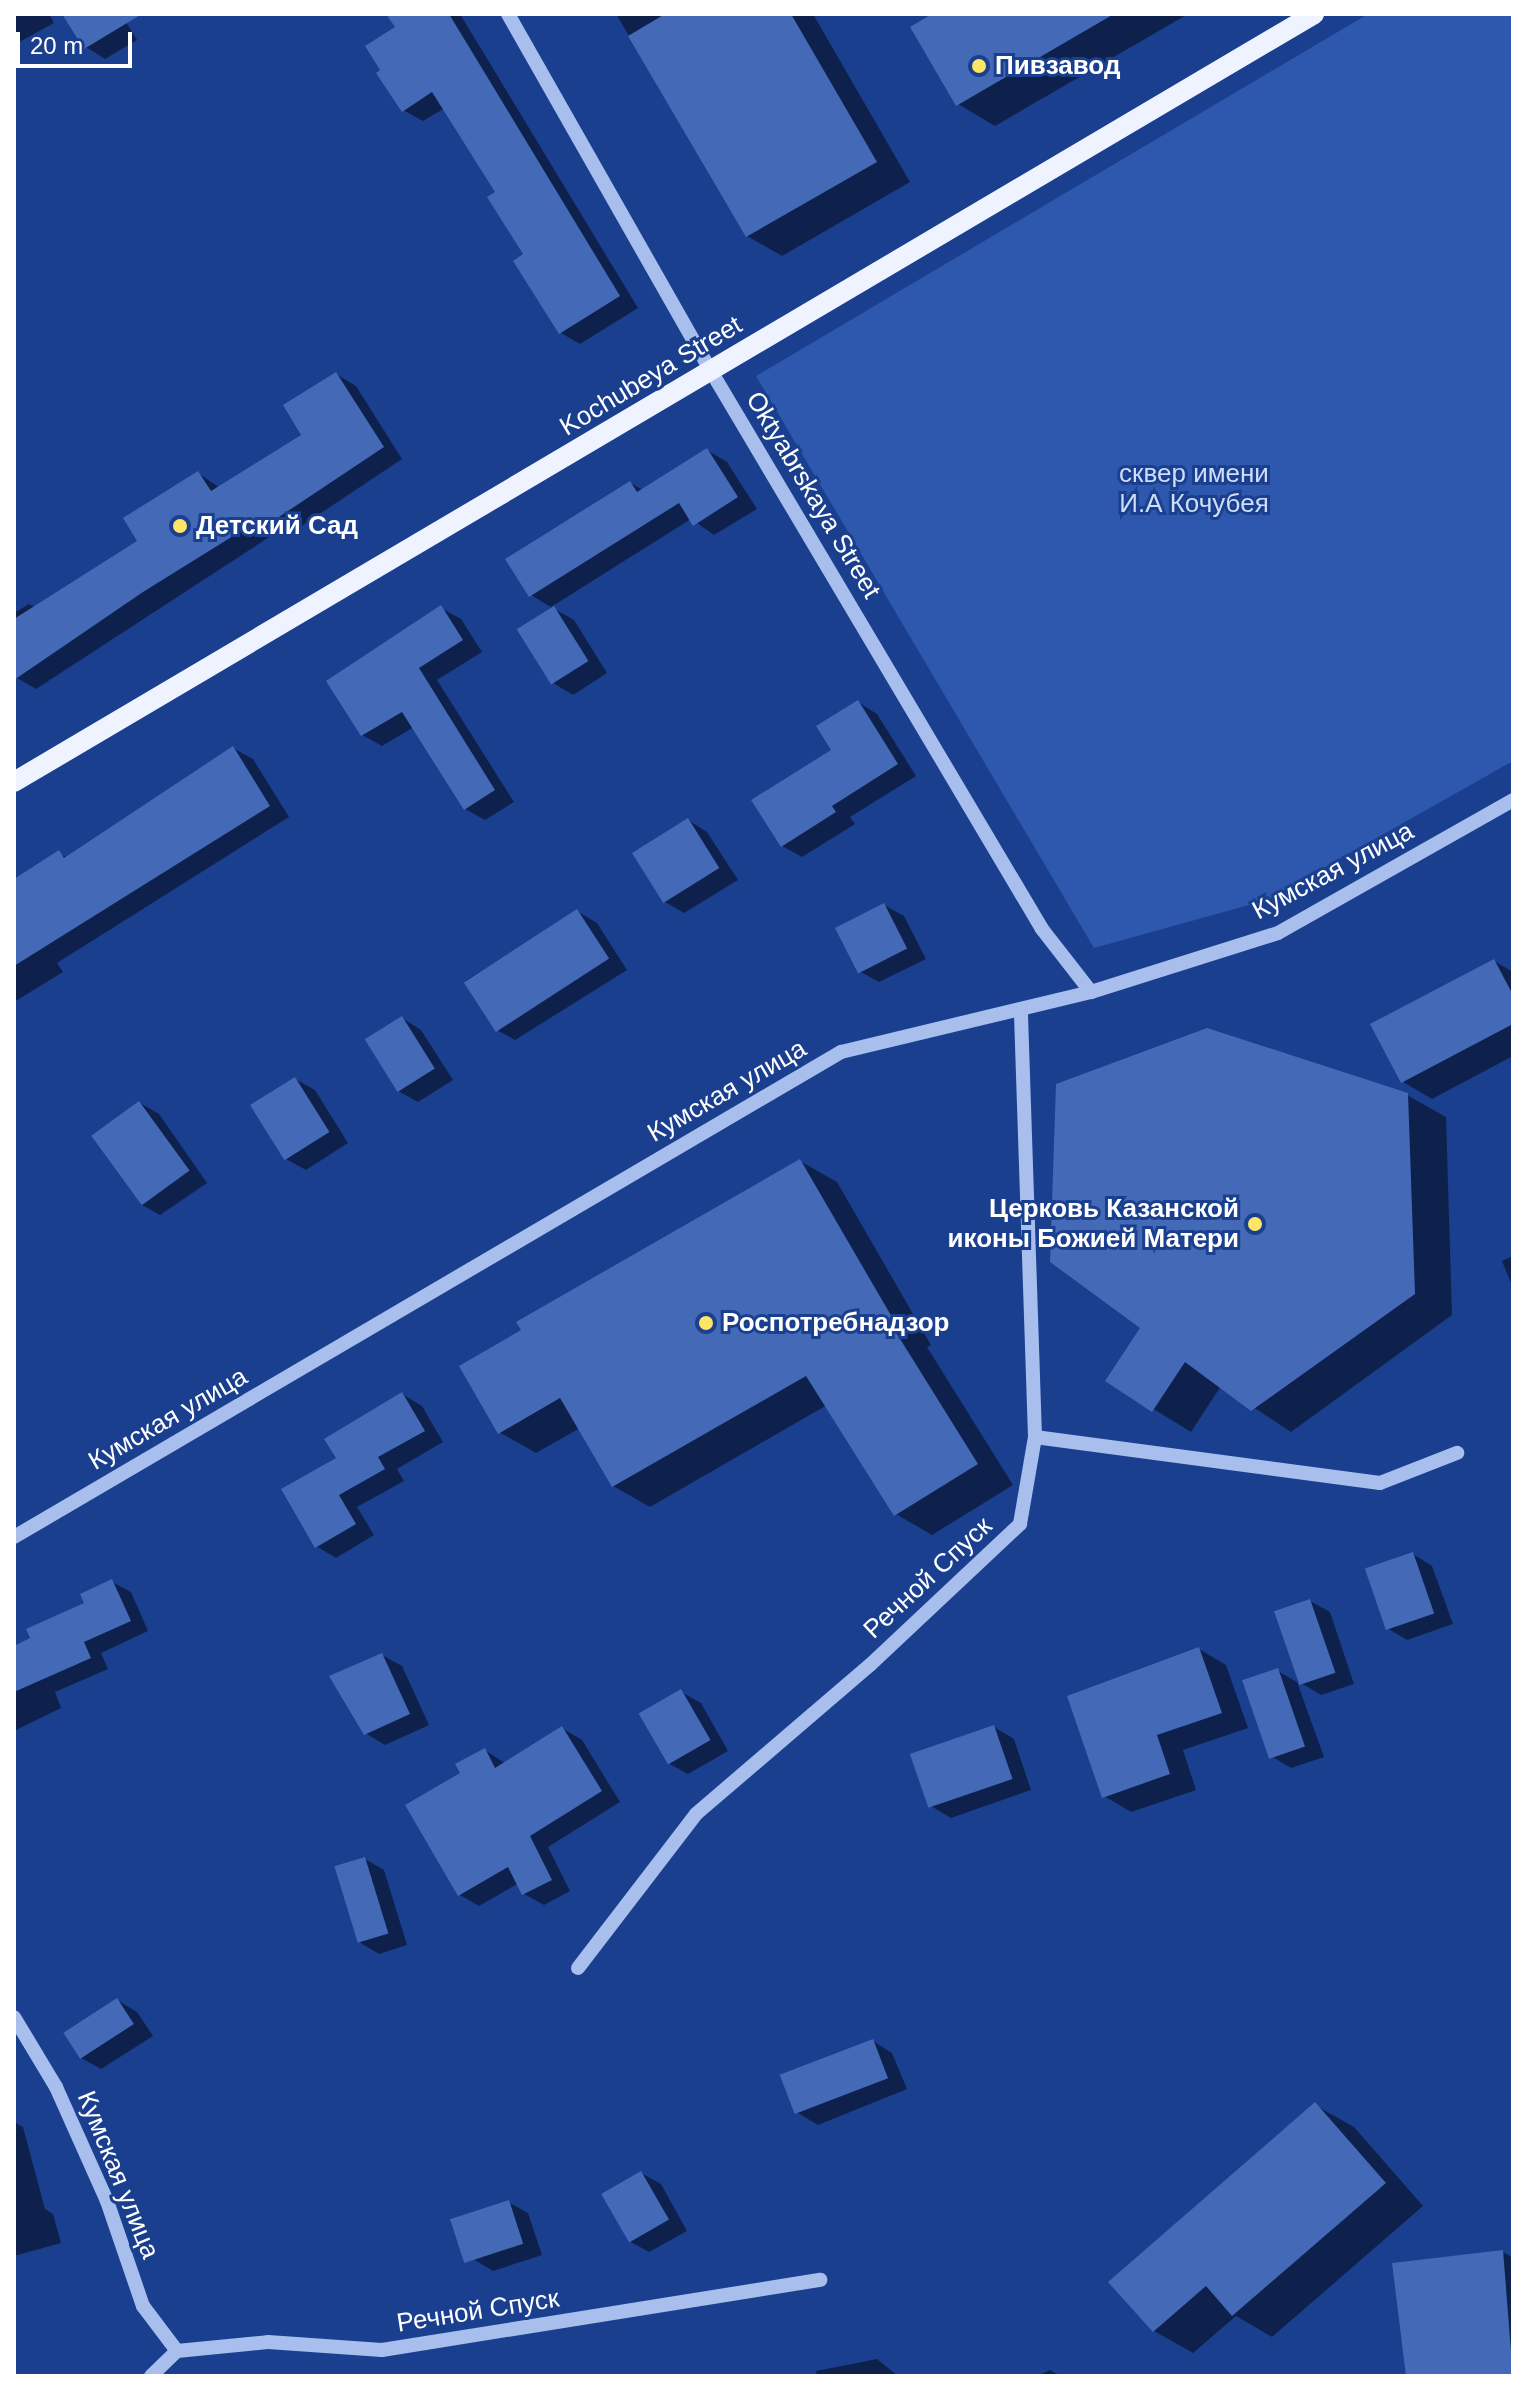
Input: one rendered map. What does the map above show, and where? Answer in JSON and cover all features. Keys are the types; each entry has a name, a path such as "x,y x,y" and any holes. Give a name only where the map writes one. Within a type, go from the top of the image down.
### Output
{"main road":[{"name":"Kochubeya Street","path":"14,782 1314,14"}],"street":[{"name":"Oktyabrskaya Street","path":"508,14 711,371 1042,929 1091,992"},
{"name":"Кумская улица","path":"14,1537 841,1052 1091,992 1278,933 1513,800"},
{"name":"Речной Спуск","path":"578,1968 696,1814 870,1665 1020,1524 1035,1437 1021,1009"},
{"path":"1035,1437 1380,1483 1457,1453"},
{"name":"Кумская улица","path":"14,2017 56,2087 101,2187 143,2306 177,2351"},
{"name":"Речной Спуск","path":"177,2351 268,2342 382,2350 820,2280"},
{"path":"151,2376 177,2351"}],"green space":[{"name":"сквер имени И.А Кочубея","path":"1368,14 1513,14 1513,761 1267,900 1094,948 756,376"}],"building":[{"path":"62,14 142,14 84,49"},
{"path":"386,14 449,14 620,296 559,334 513,261 523,254 487,197 495,192 432,92 402,112 376,73 380,70 365,46 395,27"},
{"path":"665,14 791,14 877,162 746,237 628,36"},
{"name":"Пивзавод","path":"932,14 1114,14 956,106 910,27"},
{"path":"336,372 384,447 264,527 259,520 143,592 14,680 14,619 137,541 123,518 198,471 211,491 301,435 283,405"},
{"path":"707,448 738,497 693,526 679,503 529,597 505,559 630,481 637,492"},
{"path":"441,605 463,640 419,668 495,790 464,810 402,712 361,736 326,681"},
{"path":"554,606 588,661 551,684 517,629"},
{"path":"858,700 898,764 832,806 836,812 781,847 751,800 831,750 816,726"},
{"path":"233,746 270,806 14,966 14,879 59,850 64,858"},
{"path":"688,818 719,868 663,903 632,853"},
{"path":"884,903 907,948 858,973 835,928"},
{"path":"577,909 609,958 496,1032 464,983"},
{"path":"1494,959 1513,995 1513,1024 1401,1083 1370,1024"},
{"path":"402,1016 435,1069 398,1092 365,1039"},
{"path":"1207,1028 1408,1093 1415,1294 1251,1411 1185,1362 1152,1412 1105,1381 1140,1328 1050,1262 1056,1084"},
{"path":"295,1077 329,1132 284,1160 250,1105"},
{"path":"139,1101 190,1171 142,1205 91,1136"},
{"name":"Роспотребнадзор","path":"800,1159 896,1324 892,1326 978,1464 894,1516 806,1376 612,1487 560,1398 498,1434 459,1366 521,1330 516,1322"},
{"path":"402,1392 425,1431 378,1457 385,1469 339,1495 356,1524 315,1548 281,1489 336,1458 324,1439"},
{"path":"1413,1552 1434,1613 1386,1630 1365,1569"},
{"path":"112,1579 131,1621 84,1642 91,1658 14,1692 14,1646 30,1638 26,1629 84,1603 80,1594"},
{"path":"1310,1599 1335,1673 1299,1685 1274,1611"},
{"path":"1199,1647 1222,1713 1157,1735 1170,1774 1102,1798 1067,1696"},
{"path":"382,1653 410,1714 364,1735 329,1676"},
{"path":"1278,1668 1305,1746 1269,1759 1242,1680"},
{"path":"681,1689 710,1740 668,1765 639,1714"},
{"path":"994,1725 1013,1779 928,1808 910,1754"},
{"path":"562,1726 602,1791 530,1836 552,1880 522,1895 508,1867 458,1896 405,1805 460,1773 455,1764 485,1748 495,1768"},
{"path":"365,1857 388,1934 358,1943 334,1866"},
{"path":"117,1998 134,2024 80,2059 63,2033"},
{"path":"873,2039 888,2078 795,2114 780,2075"},
{"path":"1315,2102 1386,2183 1232,2316 1206,2286 1153,2332 1108,2282"},
{"path":"641,2171 669,2219 629,2242 601,2194"},
{"path":"509,2200 523,2244 464,2263 450,2219"},
{"path":"1503,2250 1513,2376 1406,2376 1392,2263"}],"place":[{"name":"Пивзавод","path":"979,66"},
{"name":"Детский Сад","path":"180,526"},
{"name":"Церковь Казанской иконы Божией Матери","path":"1255,1224"},
{"name":"Роспотребнадзор","path":"706,1323"}]}
